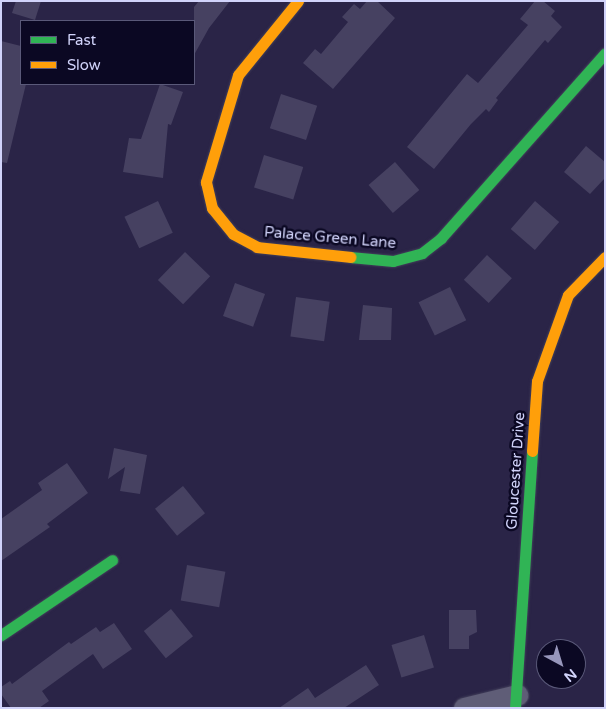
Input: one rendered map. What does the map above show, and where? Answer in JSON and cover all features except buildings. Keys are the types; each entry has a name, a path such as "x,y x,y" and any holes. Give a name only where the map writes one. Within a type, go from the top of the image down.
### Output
{"street":[{"name":"Palace Green Lane","path":"298,1 238,75 206,182 212,208 233,234 257,247 393,261 422,253 440,238 605,54"},
{"name":"Gloucester Drive","path":"516,701 537,381 568,295 605,257"},
{"path":"1,635 112,560"},
{"path":"464,708 516,701"}],"traffic: fast":[{"path":"350,257 393,261 422,253 441,238 605,53"},
{"path":"515,708 532,451"},
{"path":"1,635 112,560"}],"traffic: slow":[{"path":"298,1 238,75 206,182 212,208 233,234 257,247 350,257"},
{"path":"532,451 537,381 568,295 605,257"}]}
